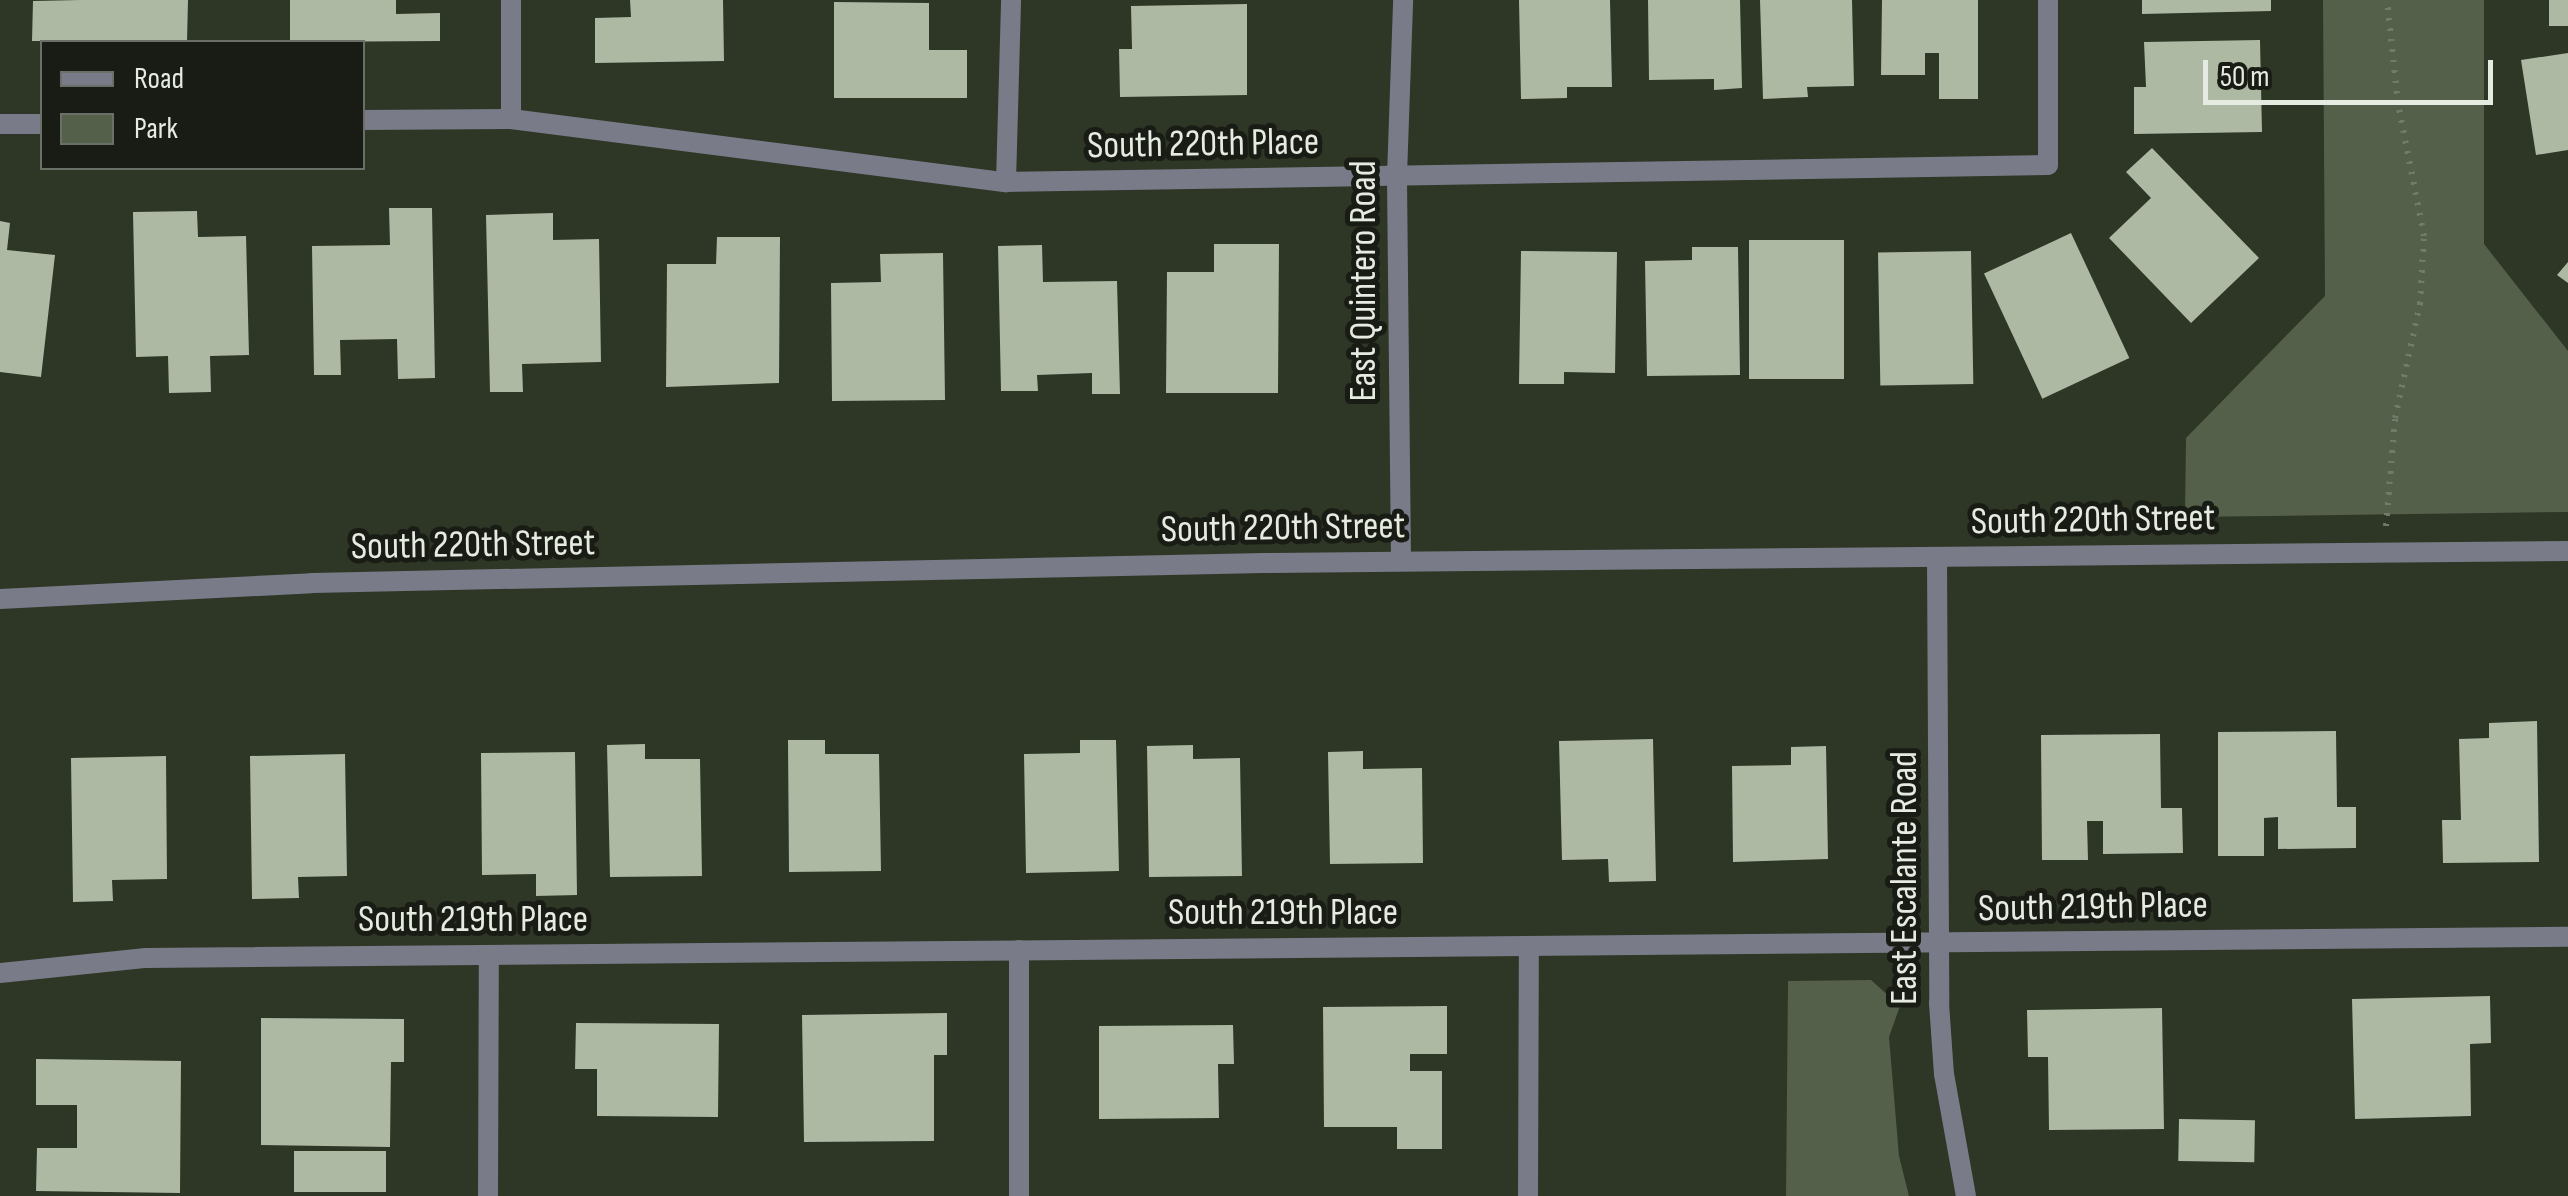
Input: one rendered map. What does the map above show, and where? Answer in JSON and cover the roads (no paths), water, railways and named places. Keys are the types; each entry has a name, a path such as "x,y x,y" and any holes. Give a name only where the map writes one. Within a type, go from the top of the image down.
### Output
{"street":[{"path":"511,0 511,118"},
{"path":"1006,182 1011,0"},
{"name":"East Quintero Road","path":"1401,561 1398,176 1403,0"},
{"name":"South 220th Place","path":"365,120 511,118 1006,182 2048,165 2048,0"},
{"path":"0,124 40,124"},
{"name":"South 220th Street","path":"0,599 312,583 1401,561 2568,551"},
{"name":"East Escalante Road","path":"1937,556 1944,1074 1966,1196"},
{"name":"South 219th Place","path":"0,973 146,958 2568,937"},
{"path":"1528,1196 1529,946"},
{"path":"1018,1196 1019,950"},
{"path":"488,1196 489,955"}]}
